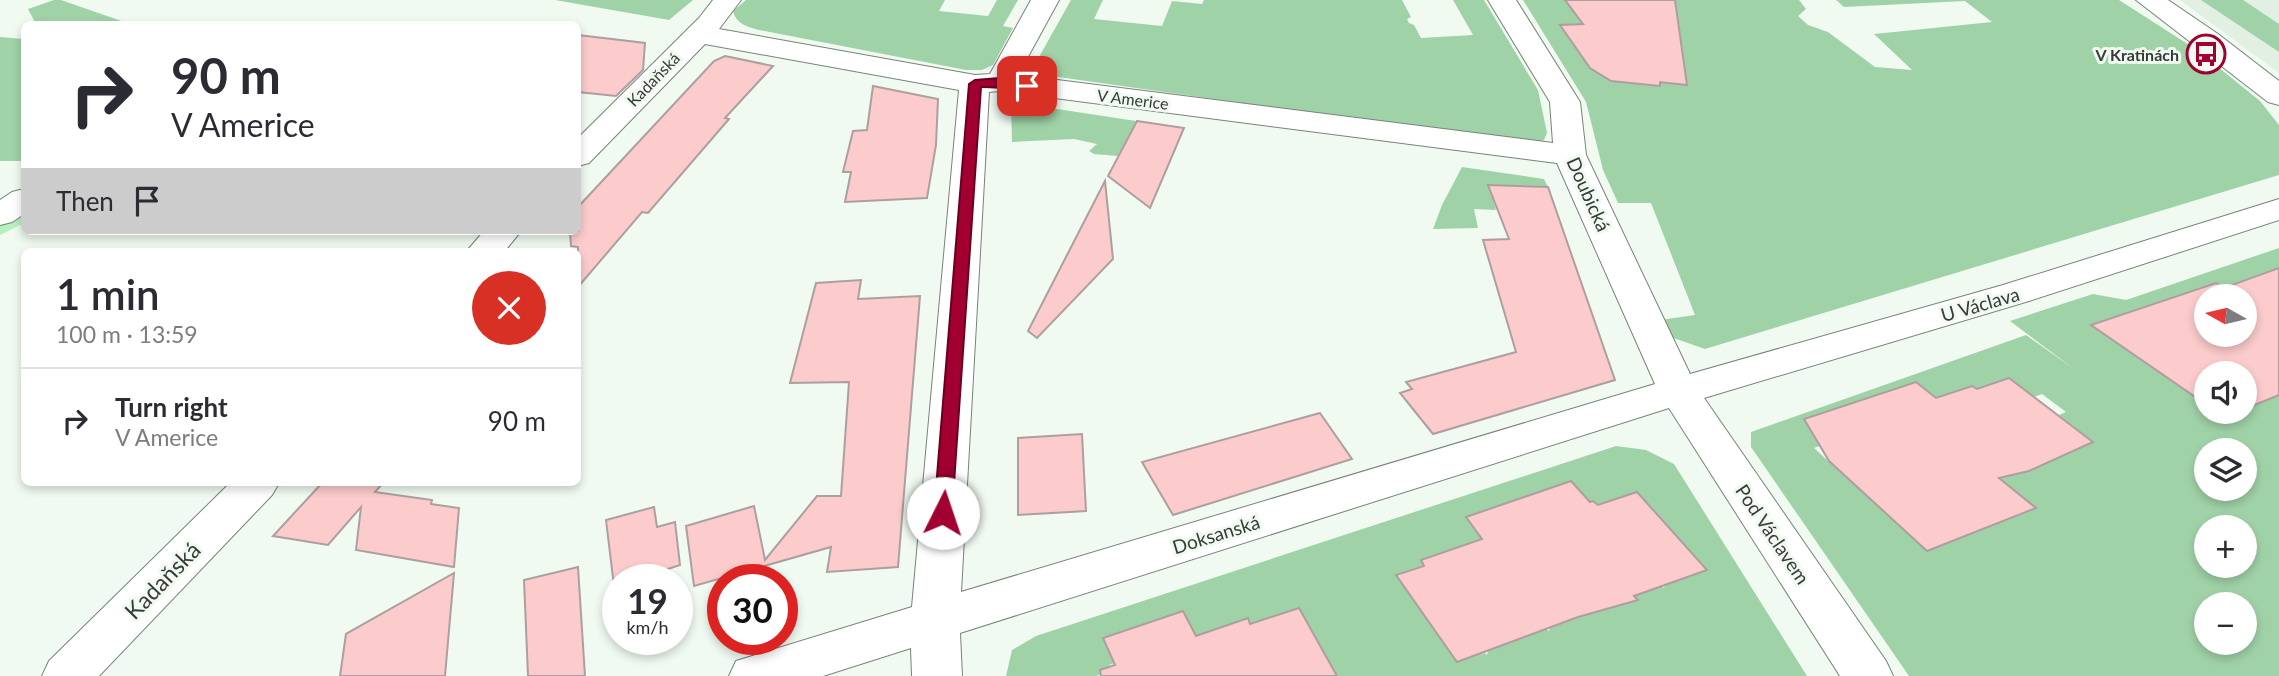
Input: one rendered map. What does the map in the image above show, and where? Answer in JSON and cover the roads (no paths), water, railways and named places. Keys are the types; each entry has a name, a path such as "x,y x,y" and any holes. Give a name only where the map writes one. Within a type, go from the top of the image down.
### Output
{"street":[{"name":"Kadaňská","path":"581,153 698,34 727,0"},
{"path":"937,676 935,620 987,83 1045,0"},
{"name":"Doubická","path":"1502,0 1565,102 1570,155 1678,391"},
{"path":"2150,0 2208,40 2279,96"},
{"name":"V Americe","path":"698,34 987,83 1570,155"},
{"path":"0,215 21,201"},
{"name":"U Václava","path":"1678,391 2016,293 2279,209"},
{"path":"488,248 500,235"},
{"name":"Doksanská","path":"754,676 1678,391"},
{"name":"Pod Václavem","path":"1678,391 1868,676"},
{"name":"Kadaňská","path":"67,676 254,486"}],"waterway":[{"path":"0,231 21,219"}],"place":[{"name":"V Kratinách","path":"2206,54"}]}
